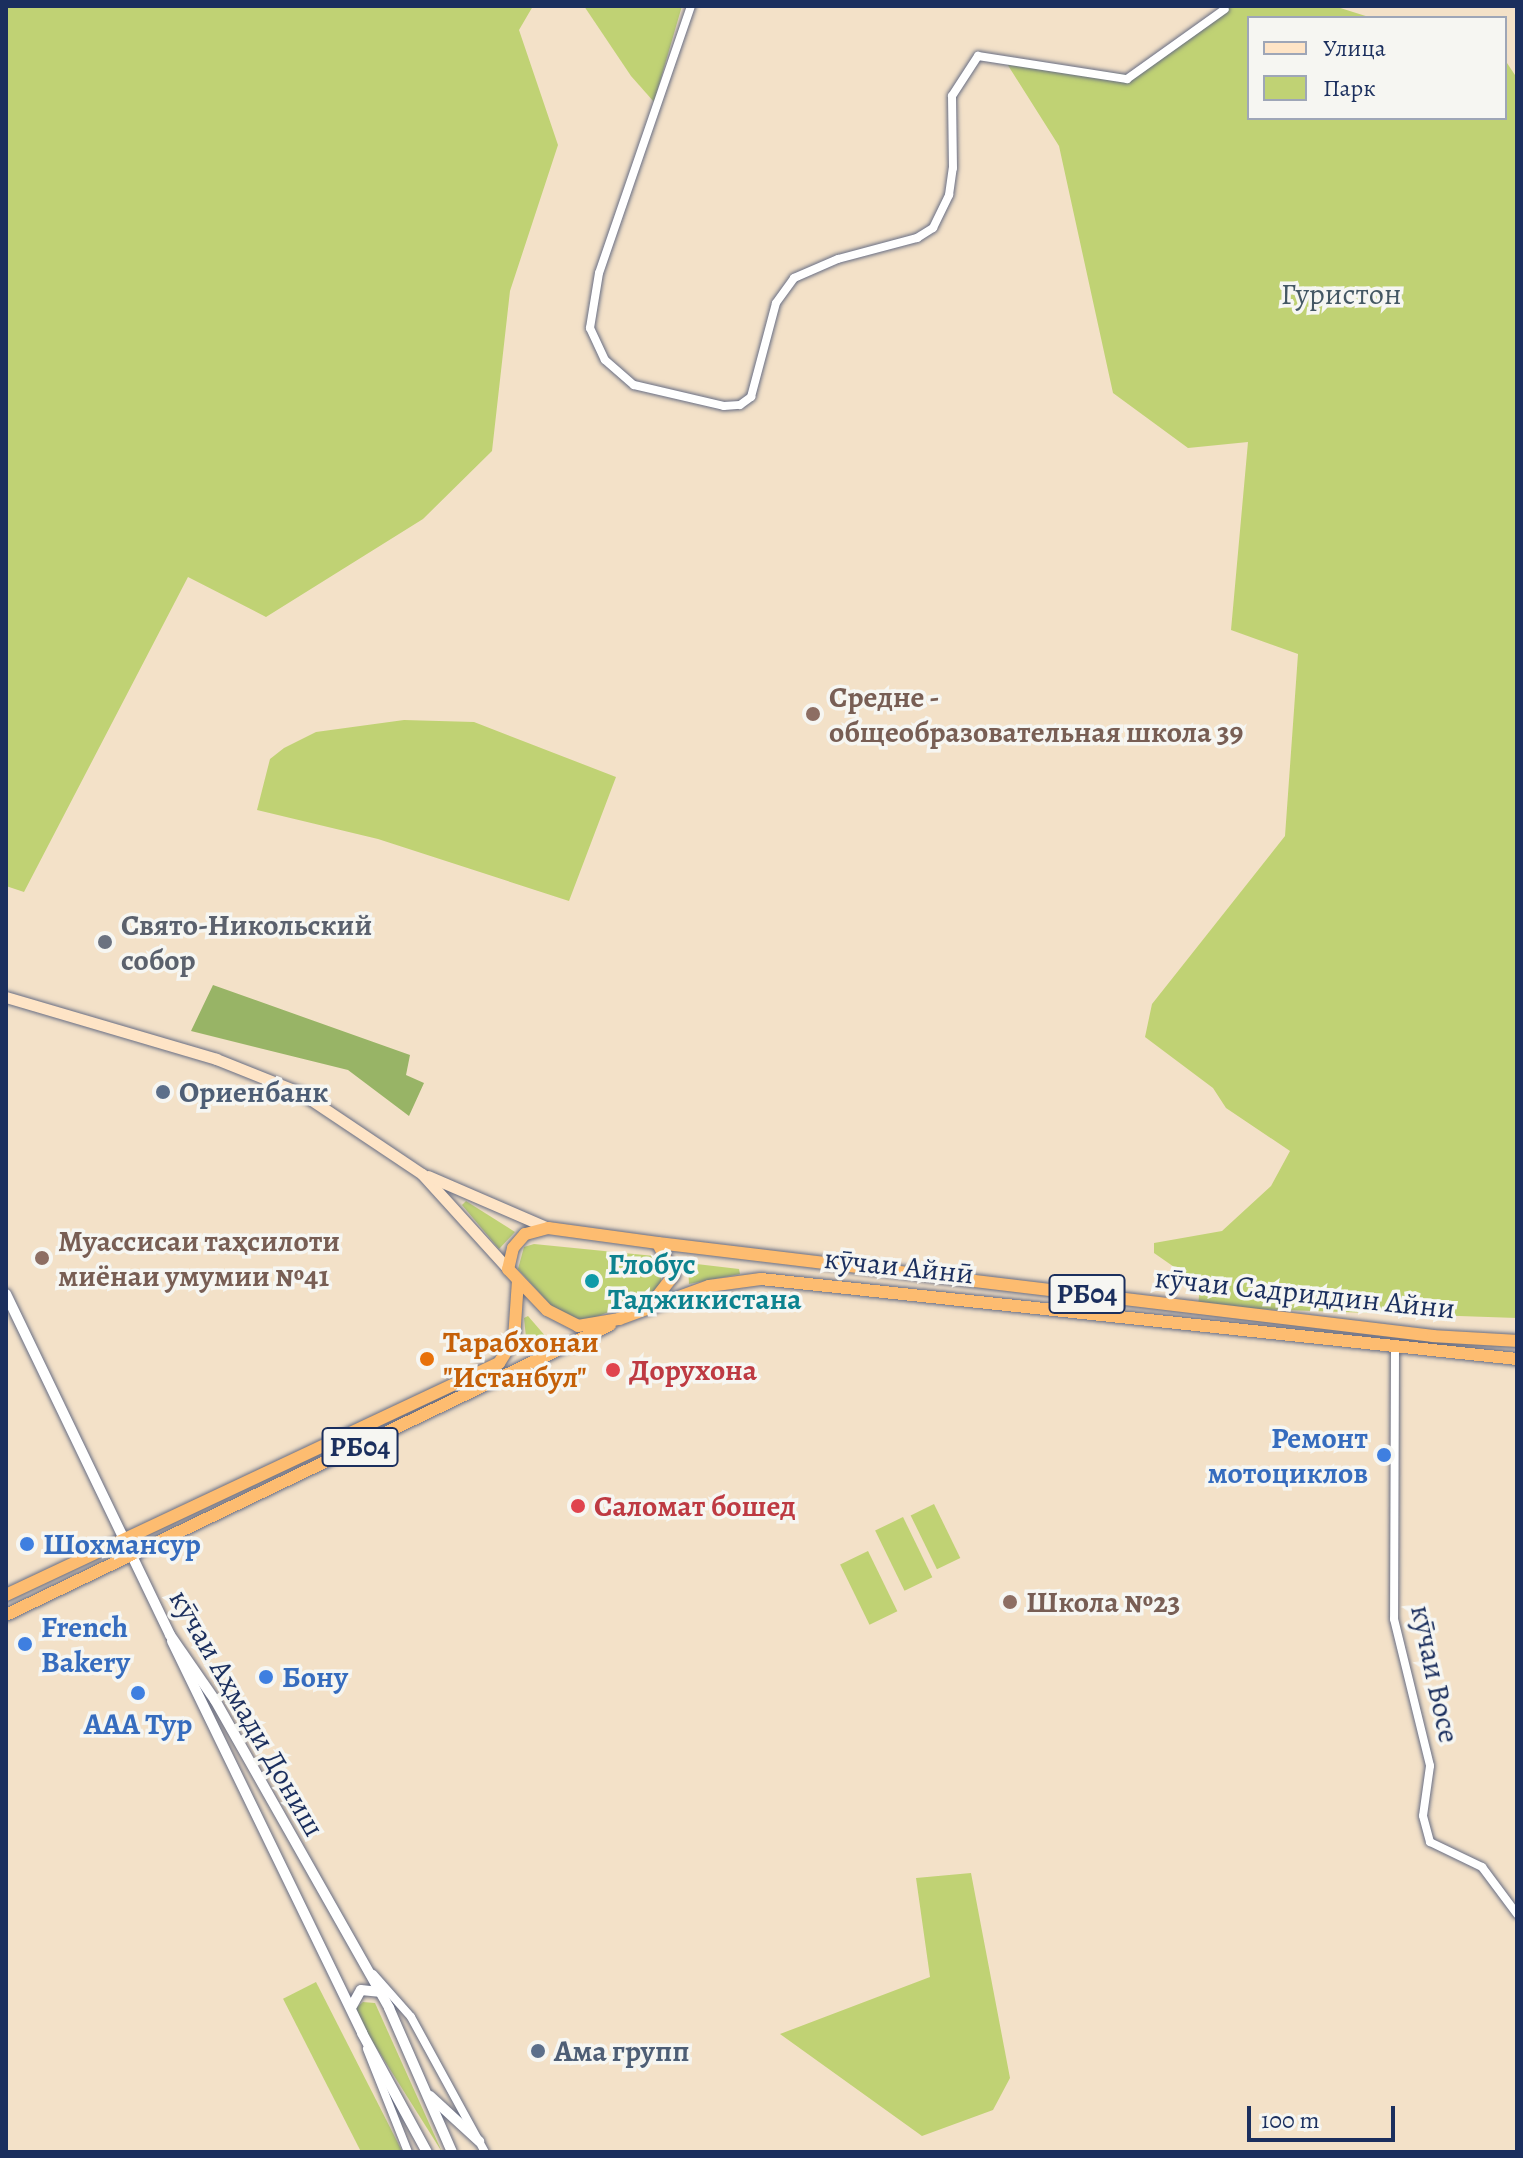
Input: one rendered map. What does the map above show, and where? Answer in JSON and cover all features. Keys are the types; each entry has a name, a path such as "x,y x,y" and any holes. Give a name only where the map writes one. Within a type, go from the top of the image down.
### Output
{"highway":[{"name":"РБ04","path":"548,1228 658,1243"},
{"path":"508,1269 517,1241 548,1228"},
{"path":"652,1303 674,1275 658,1243"},
{"name":"кӯчаи Садриддин Айни","path":"658,1243 1418,1334 1517,1341"},
{"name":"РБ04","path":"508,1269 547,1310 570,1324 619,1319"},
{"name":"кӯчаи Айнӣ","path":"652,1303 721,1283 761,1279 1048,1309"},
{"name":"РБ04","path":"6,1595 499,1363 514,1339 518,1280"},
{"name":"РБ04","path":"6,1615 591,1337 652,1303"},
{"name":"кӯчаи Садриддин Айни","path":"1048,1309 1395,1350 1517,1359"}],"main road":[{"path":"6,997 271,1080 332,1110 422,1174 548,1228"},
{"path":"422,1174 508,1269"}],"street":[{"path":"691,6 599,273 590,328 605,360 634,385 724,406 740,405 751,397 776,303 794,278 838,259 917,238 933,228 949,195 953,168 952,96 978,56 1127,79 1225,9"},
{"name":"кӯчаи Аҳмади Дониш","path":"6,1294 121,1540 170,1635 215,1700 381,1994 452,2152"},
{"name":"кӯчаи Восе","path":"1395,1350 1394,1619 1430,1766 1423,1816 1430,1842 1482,1867 1517,1914"},
{"path":"170,1635 352,2008 377,2084 408,2152"},
{"path":"364,1967 411,2017 485,2152"},
{"path":"352,2008 361,1990 381,1994"},
{"path":"362,2033 427,2152"},
{"path":"428,2094 479,2141"}],"green space":[{"path":"6,6 533,6 519,30 558,145 510,291 492,451 423,519 266,617 188,577 24,892 6,886"},
{"path":"584,6 682,6 654,102 631,76"},
{"name":"Гуристон","path":"1230,6 1334,6 1366,16 1247,16 1247,120 1507,120 1507,63 1517,78 1517,1318 1198,1307 1200,1285 1154,1253 1154,1243 1222,1231 1271,1186 1290,1151 1226,1108 1213,1088 1145,1037 1152,1004 1285,836 1298,654 1231,630 1248,442 1188,448 1113,393 1059,146 1004,59 1131,75"},
{"path":"404,720 474,722 616,777 569,901 378,839 257,810 270,759 284,748 316,732"},
{"path":"213,985 410,1055 406,1075 424,1083 409,1116 348,1070 191,1031"},
{"path":"466,1201 515,1232 499,1249 462,1205"},
{"path":"534,1244 654,1256 661,1268 661,1291 586,1321 558,1313 518,1269 524,1247"},
{"path":"688,1263 739,1269 740,1274 689,1284"},
{"path":"528,1316 547,1338 527,1347 524,1318"},
{"path":"934,1504 960,1558 937,1569 911,1515"},
{"path":"903,1517 932,1577 905,1591 875,1531"},
{"path":"868,1551 897,1611 870,1625 840,1565"},
{"path":"1052,1595 1061,1604 1052,1613 1043,1604"},
{"path":"971,1873 1010,2078 993,2110 922,2136 780,2034 930,1977 916,1878"},
{"path":"316,1982 403,2152 361,2152 283,1999"},
{"path":"363,2002 375,2003 442,2152 364,2028 356,2008"}],"place":[{"name":"Средне - общеобразовательная школа 39","path":"813,714"},
{"name":"Свято-Никольский собор","path":"105,942"},
{"name":"Ориенбанк","path":"163,1092"},
{"name":"Муассисаи таҳсилоти миёнаи умумии №41","path":"42,1258"},
{"name":"Глобус Таджикистана","path":"592,1281"},
{"name":"Тарабхонаи \"Истанбул\"","path":"427,1359"},
{"name":"Дорухона","path":"613,1370"},
{"name":"Ремонт мотоциклов","path":"1384,1455"},
{"name":"Саломат бошед","path":"578,1506"},
{"name":"Шохмансур","path":"27,1544"},
{"name":"Школа №23","path":"1010,1602"},
{"name":"French Bakery","path":"25,1644"},
{"name":"Бону","path":"266,1677"},
{"name":"ААА Тур","path":"138,1693"},
{"name":"Ама групп","path":"538,2051"}]}
